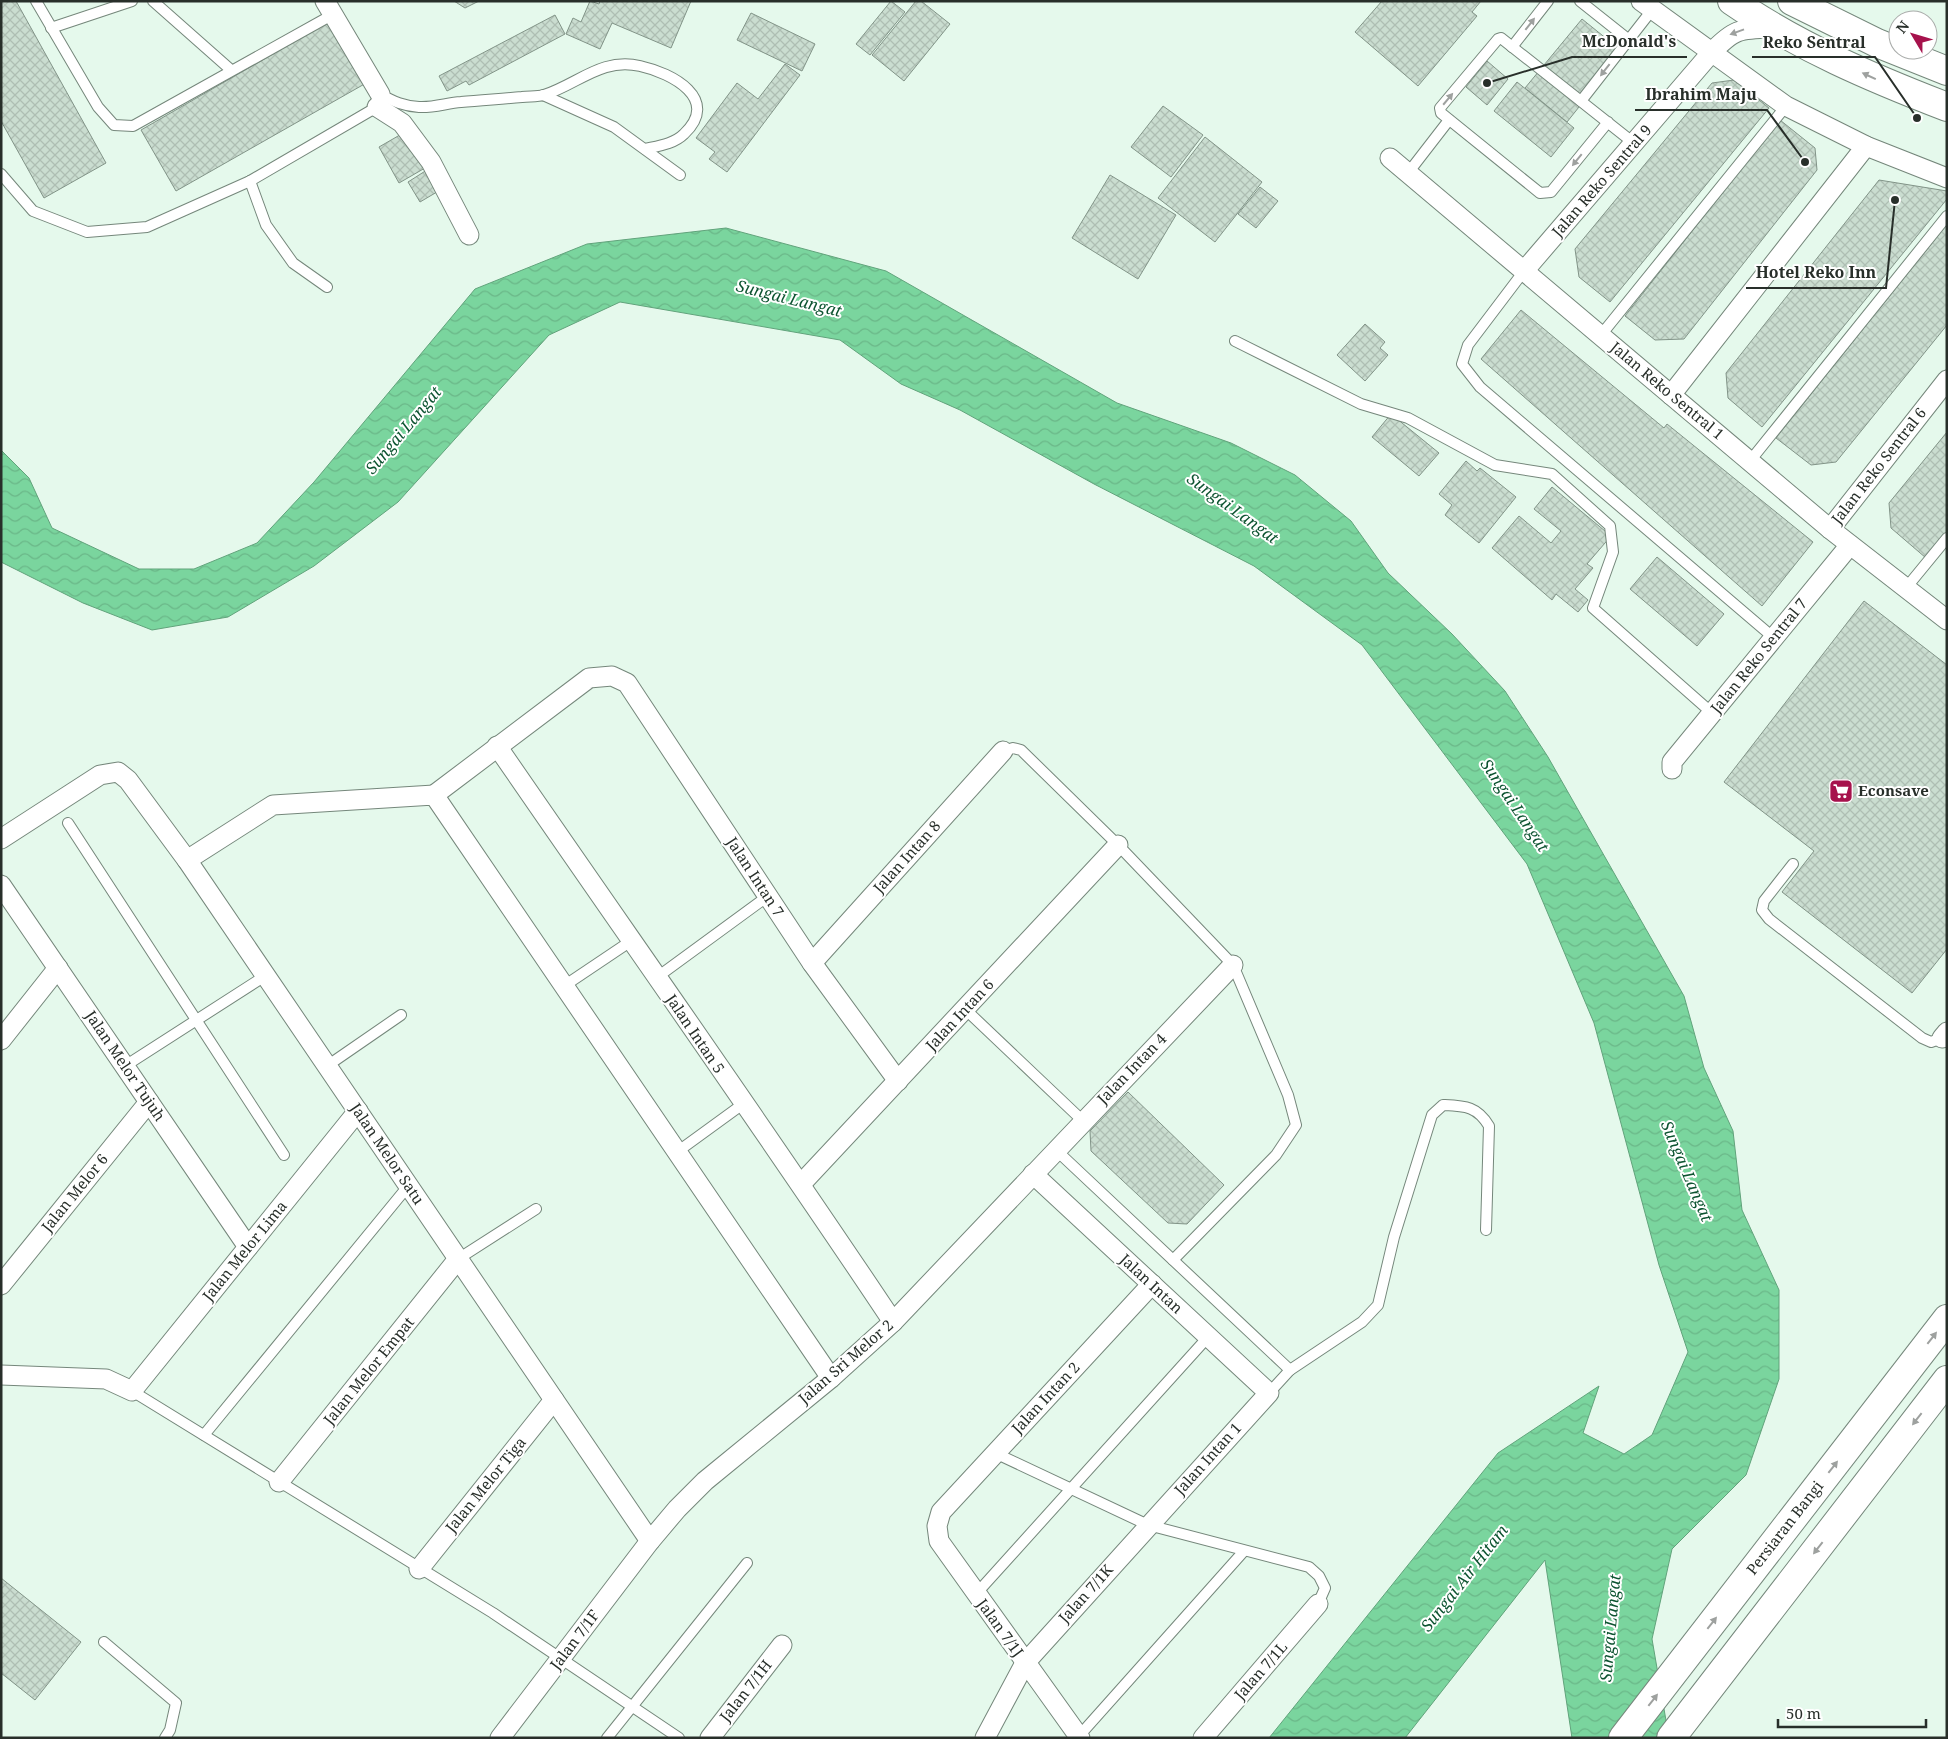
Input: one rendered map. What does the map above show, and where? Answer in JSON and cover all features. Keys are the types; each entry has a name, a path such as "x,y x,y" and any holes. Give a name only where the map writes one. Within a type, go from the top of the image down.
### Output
{"main road":[{"path":"1732,1 1772,28 1875,79 1947,107"},
{"path":"1792,1 1877,43 1947,71"},
{"name":"Persiaran Bangi","path":"1623,1738 1947,1318"},
{"path":"1671,1738 1947,1380"}],"street":[{"path":"1646,6 1786,106 1866,146 1947,178"},
{"path":"328,8 379,101 402,123 431,162 469,235"},
{"name":"Jalan Reko Sentral 9","path":"1524,271 1635,144 1710,52 1728,35 1744,29 1772,28"},
{"path":"1671,395 1866,146"},
{"name":"Jalan Reko Sentral 1","path":"1390,158 1830,529 1947,620"},
{"name":"Jalan Reko Sentral 6","path":"1830,529 1947,380"},
{"name":"Jalan Reko Sentral 7","path":"1672,769 1672,762 1850,545"},
{"name":"Jalan Intan 7","path":"497,746 589,678 612,676 627,683 812,963 898,1081"},
{"path":"186,860 273,805 434,794 497,746"},
{"name":"Jalan Intan 5","path":"497,746 743,1104 801,1184 893,1322"},
{"name":"Jalan Intan 8","path":"812,963 1003,751"},
{"name":"Jalan Melor Satu","path":"1,839 100,775 118,772 128,780 186,860 409,1185 650,1541"},
{"path":"434,794 831,1378"},
{"name":"Jalan Intan 6","path":"801,1184 1118,845"},
{"name":"Jalan Melor Tujuh","path":"1,885 248,1246"},
{"name":"Jalan Intan 4","path":"1033,1174 1233,965"},
{"path":"1,1040 58,968"},
{"name":"Jalan Melor 6","path":"1,1285 150,1102"},
{"name":"Jalan Melor Lima","path":"132,1390 358,1112"},
{"name":"Jalan Intan","path":"1033,1174 1269,1393"},
{"name":"Jalan Sri Melor 2","path":"650,1541 705,1481 831,1378 893,1322 1033,1174"},
{"name":"Jalan Melor Empat","path":"279,1482 458,1259"},
{"name":"Jalan Intan 2","path":"942,1512 1152,1284"},
{"path":"1,1375 106,1379 132,1390"},
{"name":"Jalan Intan 1","path":"1148,1525 1269,1393"},
{"name":"Jalan Melor Tiga","path":"418,1569 554,1400"},
{"name":"Jalan 7/1J","path":"942,1512 937,1526 939,1541 1080,1737"},
{"name":"Jalan 7/1K","path":"985,1738 1025,1663 1148,1525"},
{"name":"Jalan 7/1F","path":"500,1738 650,1541"},
{"name":"Jalan 7/1L","path":"1203,1738 1318,1604"},
{"name":"Jalan 7/1H","path":"710,1738 782,1644"}],"lane":[{"path":"36,1 98,107 114,125 133,126 231,70 328,8"},
{"path":"51,28 132,1"},
{"path":"153,1 231,70"},
{"path":"1512,47 1548,1"},
{"path":"1580,1 1628,40"},
{"path":"1581,101 1628,40 1646,6"},
{"path":"1608,122 1551,192 1540,194 1449,120 1441,113 1440,108 1498,39 1501,38 1608,122 1635,144"},
{"path":"1,174 33,211 87,232 147,227 250,181 379,101 421,108 544,95 595,69 618,63 638,65 661,72 680,82 693,94 698,106 694,121 683,135 669,143 645,149"},
{"path":"544,95 614,127 680,175"},
{"path":"1601,335 1786,106"},
{"path":"1408,173 1449,120"},
{"path":"250,181 266,225 293,263 327,287"},
{"path":"1750,461 1947,216"},
{"path":"1524,271 1468,345 1462,364 1480,387 1774,638"},
{"path":"1235,342 1362,404 1408,418 1495,465 1552,474 1610,526 1612,552 1593,608 1712,713"},
{"path":"1906,588 1947,538"},
{"path":"1003,751 1013,748 1022,750 1118,845 1233,965 1288,1095 1296,1125 1276,1155 1174,1260"},
{"path":"68,823 198,1019 284,1155"},
{"path":"1793,864 1764,901 1762,910 1769,919 1922,1038 1931,1042 1944,1035"},
{"path":"656,978 768,896"},
{"path":"564,986 631,942"},
{"path":"125,1066 265,976"},
{"path":"965,1009 1083,1121"},
{"path":"327,1066 400,1015"},
{"path":"677,1152 743,1104"},
{"path":"1269,1393 1290,1370 1362,1322 1378,1305 1394,1237 1432,1115 1443,1105 1464,1106 1481,1113 1489,1126 1486,1230"},
{"path":"1056,1150 1290,1370"},
{"path":"204,1435 409,1185"},
{"path":"458,1259 536,1209"},
{"path":"976,1594 1208,1337"},
{"path":"132,1390 418,1569 493,1613 560,1660 680,1738"},
{"path":"995,1453 1148,1525 1309,1568 1319,1576 1325,1588 1318,1604"},
{"path":"1080,1737 1244,1551"},
{"path":"607,1738 746,1563"},
{"path":"104,1642 176,1703 170,1730 165,1738"}],"water":[{"path":"726,228 886,271 1117,403 1231,443 1295,475 1351,521 1388,573 1452,634 1505,691 1548,757 1684,996 1704,1068 1733,1131 1742,1210 1779,1290 1779,1379 1746,1475 1672,1549 1652,1639 1669,1738 1572,1738 1545,1560 1405,1738 1269,1738 1498,1453 1599,1386 1583,1433 1624,1454 1652,1435 1688,1352 1659,1265 1594,1023 1527,864 1362,645 1254,566 1094,484 960,410 901,384 840,340 620,302 549,335 398,502 314,566 228,617 152,630 83,603 1,562 1,450 29,478 52,528 139,569 194,569 257,543 314,482 475,289 587,244"}],"building":[{"path":"1,1 16,1 106,163 44,198 1,121"},
{"path":"454,1 479,1 465,8"},
{"path":"590,1 599,4 600,1 691,1 671,48 612,23 600,49 566,34 573,18 581,22"},
{"path":"891,1 905,12 870,55 856,44"},
{"path":"916,1 921,1 950,24 904,81 872,55"},
{"path":"1382,1 1481,1 1472,12 1477,16 1418,86 1355,32"},
{"path":"751,13 815,44 802,71 737,40"},
{"path":"555,15 565,34 469,85 466,81 447,91 439,76"},
{"path":"1582,19 1623,52 1567,122 1525,88"},
{"path":"332,20 368,82 176,191 141,130"},
{"path":"1487,61 1508,79 1487,105 1466,87"},
{"path":"785,64 800,75 727,172 709,159 715,152 696,138 737,83 758,99"},
{"path":"1734,80 1769,108 1610,302 1579,277 1575,249 1712,83"},
{"path":"1517,82 1574,128 1551,157 1494,111"},
{"path":"1163,106 1203,135 1171,177 1131,147"},
{"path":"1780,120 1815,148 1817,170 1684,339 1655,340 1625,316"},
{"path":"405,132 425,168 399,183 379,147"},
{"path":"1205,137 1262,182 1215,242 1158,198"},
{"path":"430,168 442,189 420,202 408,182"},
{"path":"1110,175 1176,215 1138,279 1072,238"},
{"path":"1879,180 1947,191 1947,199 1762,427 1728,398 1726,373"},
{"path":"1260,187 1278,201 1256,228 1238,214"},
{"path":"1947,224 1947,325 1836,462 1811,465 1776,438"},
{"path":"1521,310 1664,428 1667,424 1813,542 1762,606 1481,359"},
{"path":"1365,324 1385,342 1380,348 1388,355 1365,381 1337,355"},
{"path":"1391,414 1439,453 1419,476 1372,437"},
{"path":"1947,432 1947,533 1926,558 1891,528 1889,503"},
{"path":"1466,461 1477,471 1480,468 1516,497 1479,543 1445,515 1452,505 1439,494"},
{"path":"1552,487 1611,536 1587,564 1593,568 1575,589 1588,600 1578,612 1556,594 1552,600 1492,548 1519,516 1551,543 1561,531 1534,509"},
{"path":"1657,557 1724,614 1697,646 1630,589"},
{"name":"Econsave","path":"1864,601 1947,665 1947,949 1912,993 1782,892 1814,851 1724,782"},
{"path":"1128,1092 1224,1185 1187,1224 1168,1223 1091,1151 1090,1131"},
{"path":"1,1578 81,1642 35,1700 1,1673"}],"place":[{"name":"McDonald's","path":"1487,83"},
{"name":"Reko Sentral","path":"1917,118"},
{"name":"Ibrahim Maju","path":"1805,162"},
{"name":"Hotel Reko Inn","path":"1895,200"},
{"name":"Econsave","path":"1841,791"}],"water label":[{"name":"Sungai Langat","path":"789,298"},
{"name":"Sungai Langat","path":"403,430"},
{"name":"Sungai Langat","path":"1233,508"},
{"name":"Sungai Langat","path":"1515,805"},
{"name":"Sungai Langat","path":"1687,1171"},
{"name":"Sungai Air Hitam","path":"1464,1578"},
{"name":"Sungai Langat","path":"1610,1628"}]}
